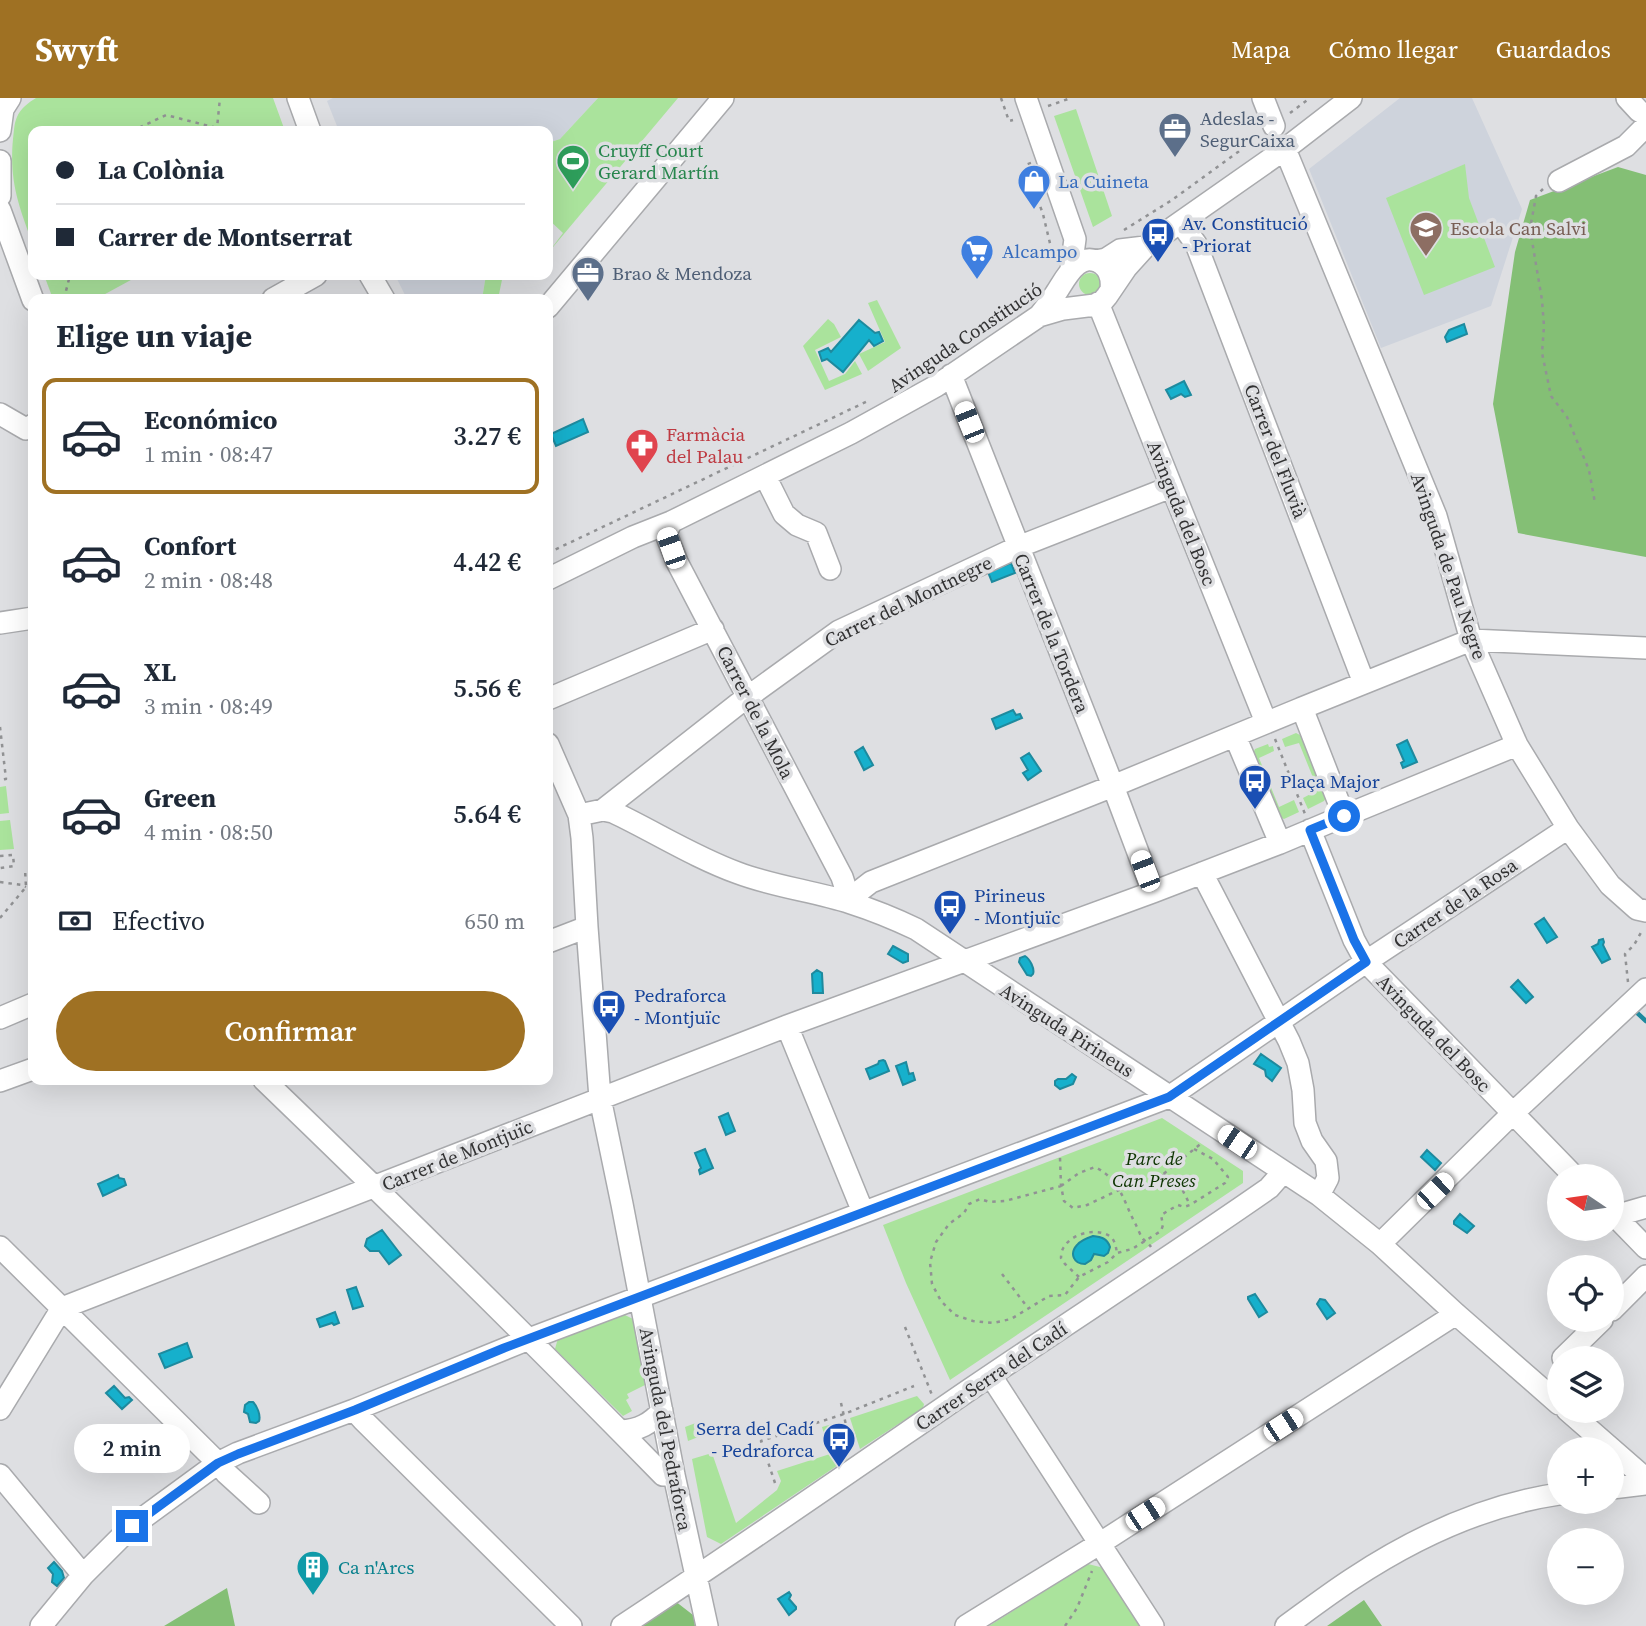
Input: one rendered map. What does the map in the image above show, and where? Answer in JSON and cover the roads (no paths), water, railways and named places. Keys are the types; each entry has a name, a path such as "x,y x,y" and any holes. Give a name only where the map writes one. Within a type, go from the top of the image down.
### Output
{"street":[{"path":"0,131 3,109 10,98"},
{"path":"298,98 308,126"},
{"path":"553,301 723,98"},
{"path":"1263,98 1274,125"},
{"path":"1012,102 1077,260 1066,282 1070,295 1080,304 1098,299 1145,247 1285,149 1351,98"},
{"path":"1627,98 1646,116"},
{"path":"1559,181 1626,146 1646,126"},
{"name":"Avinguda de Pau Negre","path":"1285,149 1436,516 1471,640 1517,745 1568,828 1610,885 1645,919"},
{"path":"0,161 0,197"},
{"path":"0,210 31,294"},
{"name":"Carrer del Fluvià","path":"1181,223 1196,244 1364,683"},
{"path":"1077,260 1107,259 1119,243 1145,247"},
{"path":"1077,260 1107,269 1112,282 1098,299"},
{"name":"Avinguda Constitució","path":"1039,316 1077,260"},
{"path":"282,294 307,280"},
{"name":"Avinguda Constitució","path":"553,577 765,477 911,401 1039,316 1098,299"},
{"name":"Avinguda del Bosc","path":"1098,299 1171,487 1271,730"},
{"name":"Carrer de la Tordera","path":"951,375 1153,892"},
{"path":"0,414 28,431"},
{"path":"765,477 784,514 797,525 816,533 830,569"},
{"name":"Carrer del Montnegre","path":"603,810 747,697 839,631 1018,547 1171,487"},
{"name":"Carrer de la Mola","path":"671,522 666,534 671,548 842,877 850,902"},
{"path":"0,623 28,619"},
{"path":"553,697 713,629"},
{"path":"850,902 871,882 1235,736 1271,730 1302,708 1471,640 1646,648"},
{"path":"1302,708 1344,816"},
{"path":"1235,736 1280,843 1308,822 1344,816 1517,745"},
{"path":"553,755 579,815 603,810"},
{"name":"Avinguda Pirineus","path":"603,810 613,812 736,872 768,883 850,902 916,929 1319,1195 1380,1244 1547,1394"},
{"name":"Avinguda del Pedraforca","path":"579,815 600,1098 672,1467 707,1626"},
{"name":"Avinguda del Bosc","path":"1308,822 1354,940 1366,962 1562,1164"},
{"name":"Carrer de la Rosa","path":"41,1626 83,1575 132,1526 218,1463 529,1339 1169,1097 1568,828"},
{"name":"Carrer de Montjuïc","path":"62,1308 787,1026 1280,843"},
{"path":"1202,873 1298,1063 1305,1123 1312,1141 1326,1161 1328,1178 1319,1195"},
{"path":"553,940 587,927"},
{"path":"1380,1244 1637,986"},
{"path":"0,1018 28,1006"},
{"path":"787,1026 863,1212"},
{"path":"1,1079 28,1071"},
{"path":"269,1085 376,1187 663,1475 672,1467"},
{"name":"Carrer Serra del Cadí","path":"622,1626 1161,1263 1269,1188 1283,1172"},
{"path":"1624,1212 1646,1207"},
{"path":"1624,1225 1646,1248"},
{"path":"0,1247 259,1503"},
{"path":"1624,1298 1646,1276"},
{"path":"0,1409 62,1308"},
{"path":"966,1626 1099,1544 1456,1314"},
{"path":"1575,1346 1590,1332"},
{"path":"1536,1384 1547,1373"},
{"path":"991,1376 1153,1626"},
{"path":"355,1410 571,1626"},
{"path":"624,1434 653,1420 662,1411"},
{"path":"1582,1423 1646,1479"},
{"path":"0,1475 83,1575"},
{"path":"1624,1487 1646,1484"},
{"path":"1286,1626 1352,1578 1445,1528 1503,1506 1547,1497"}],"water":[{"path":"859,320 875,333 879,332 883,341 874,346 869,340 843,372 827,359 822,361 819,352 828,348 831,352"},
{"path":"1464,324 1467,334 1447,342 1445,337 1449,330"},
{"path":"1184,381 1191,395 1185,397 1181,394 1171,399 1166,390"},
{"path":"583,419 588,432 556,446 553,433"},
{"path":"1011,563 1015,573 992,582 988,572"},
{"path":"1013,710 1022,718 996,729 992,719"},
{"path":"1407,740 1417,762 1403,768 1401,763 1404,761 1397,745"},
{"path":"863,747 873,765 864,770 855,752"},
{"path":"1029,753 1041,771 1028,780 1023,773 1028,770 1021,758"},
{"path":"1544,918 1557,937 1547,943 1535,924"},
{"path":"1603,939 1610,959 1602,963 1592,947"},
{"path":"893,946 908,954 908,961 903,963 888,954"},
{"path":"1025,956 1033,967 1031,976 1027,975 1019,962 1020,958"},
{"path":"817,970 822,973 823,993 813,993 812,974"},
{"path":"1518,980 1533,997 1526,1003 1511,987"},
{"path":"1261,1054 1281,1068 1272,1081 1266,1076 1265,1070 1254,1064"},
{"path":"883,1060 889,1071 870,1079 866,1069"},
{"path":"906,1062 909,1074 913,1073 915,1080 903,1085 896,1066"},
{"path":"1072,1074 1076,1077 1073,1084 1060,1089 1055,1085 1058,1079 1066,1079"},
{"path":"728,1113 735,1131 726,1135 719,1117"},
{"path":"705,1149 713,1168 700,1174 701,1168 695,1153"},
{"path":"1427,1150 1441,1163 1435,1170 1421,1157"},
{"path":"118,1175 124,1179 126,1185 103,1196 98,1184"},
{"path":"1460,1214 1474,1226 1467,1233 1454,1224"},
{"path":"382,1230 401,1255 389,1264 379,1251 370,1251 365,1246 367,1239"},
{"path":"1093,1236 1107,1242 1110,1247 1108,1253 1104,1256 1094,1254 1085,1264 1078,1262 1073,1255 1075,1248 1082,1240"},
{"path":"356,1287 363,1306 353,1309 347,1290"},
{"path":"1255,1294 1267,1312 1259,1317 1248,1299"},
{"path":"1320,1299 1325,1300 1335,1313 1327,1319 1317,1304"},
{"path":"335,1312 339,1323 320,1327 317,1319"},
{"path":"187,1343 192,1357 165,1368 159,1354"},
{"path":"114,1386 125,1398 132,1400 122,1409 106,1393"},
{"path":"253,1402 258,1411 259,1421 256,1423 250,1422 248,1414 244,1412 245,1405"},
{"path":"54,1562 64,1578 57,1586 52,1582 53,1574 48,1568"},
{"path":"789,1592 789,1599 796,1609 789,1615 778,1599"}],"waterway":[{"path":"1634,1010 1646,1021"}],"place":[{"name":"Adeslas - SegurCaixa","path":"1175,159"},
{"name":"Cruyff Court Gerard Martín","path":"573,191"},
{"name":"La Cuineta","path":"1034,211"},
{"name":"Escola Can Salvi","path":"1426,258"},
{"name":"Av. Constitució - Priorat","path":"1158,264"},
{"name":"Alcampo","path":"977,281"},
{"name":"Brao & Mendoza","path":"588,303"},
{"name":"Farmàcia del Palau","path":"642,475"},
{"name":"Plaça Major","path":"1255,811"},
{"name":"Pirineus - Montjuïc","path":"950,936"},
{"name":"Pedraforca - Montjuïc","path":"609,1036"},
{"name":"Serra del Cadí - Pedraforca","path":"839,1469"},
{"name":"Ca n'Arcs","path":"313,1597"}],"park label":[{"name":"Parc de Can Preses","path":"1154,1169"}]}
